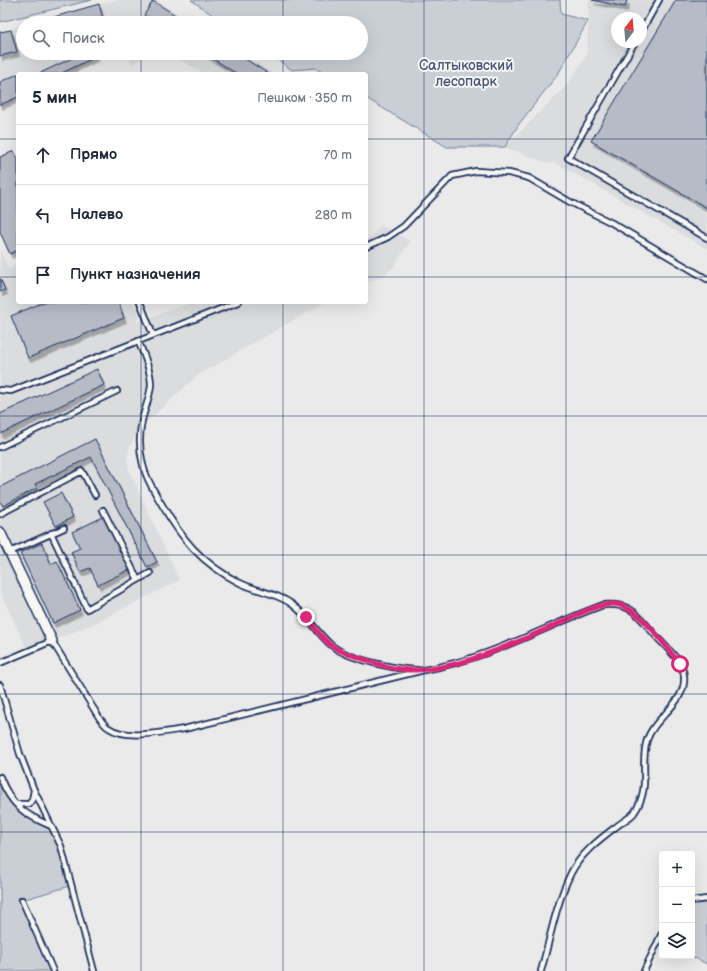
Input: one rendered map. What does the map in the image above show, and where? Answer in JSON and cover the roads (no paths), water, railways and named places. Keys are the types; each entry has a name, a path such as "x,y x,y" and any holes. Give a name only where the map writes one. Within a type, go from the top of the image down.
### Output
{"street":[{"path":"0,532 52,641"}],"lane":[{"path":"647,21 659,0"},
{"path":"632,48 568,158 707,238"},
{"path":"368,245 388,237 404,226 452,176 476,171 509,173 529,178 570,202 612,223 707,279"},
{"path":"141,304 153,335"},
{"path":"0,390 11,391 233,304"},
{"path":"138,341 148,367 151,384 139,437 143,466 150,485 175,527 194,551 216,570 238,582 261,592 280,597 293,604 332,646 352,656 375,663 401,669 424,670"},
{"path":"0,447 117,391"},
{"path":"0,514 82,471 95,495"},
{"path":"103,510 138,580"},
{"path":"10,552 64,528"},
{"path":"51,533 87,609 150,574"},
{"path":"0,663 52,641 100,719 109,728 132,734 163,732 184,729 424,670 447,666 504,647 603,605 618,604 631,609 680,664 684,676 683,687 677,698 652,730 647,740 644,789 641,801 633,814 592,847 571,873 541,971"},
{"path":"0,685 20,754 34,790 61,846 94,971"},
{"path":"0,777 12,802 33,817 52,826"},
{"path":"12,802 18,804 29,804 32,800 34,790"},
{"path":"695,901 707,899"},
{"path":"22,900 54,971"},
{"path":"644,971 659,939"}],"park label":[{"name":"Салтыковский лесопарк","path":"466,74"}]}
